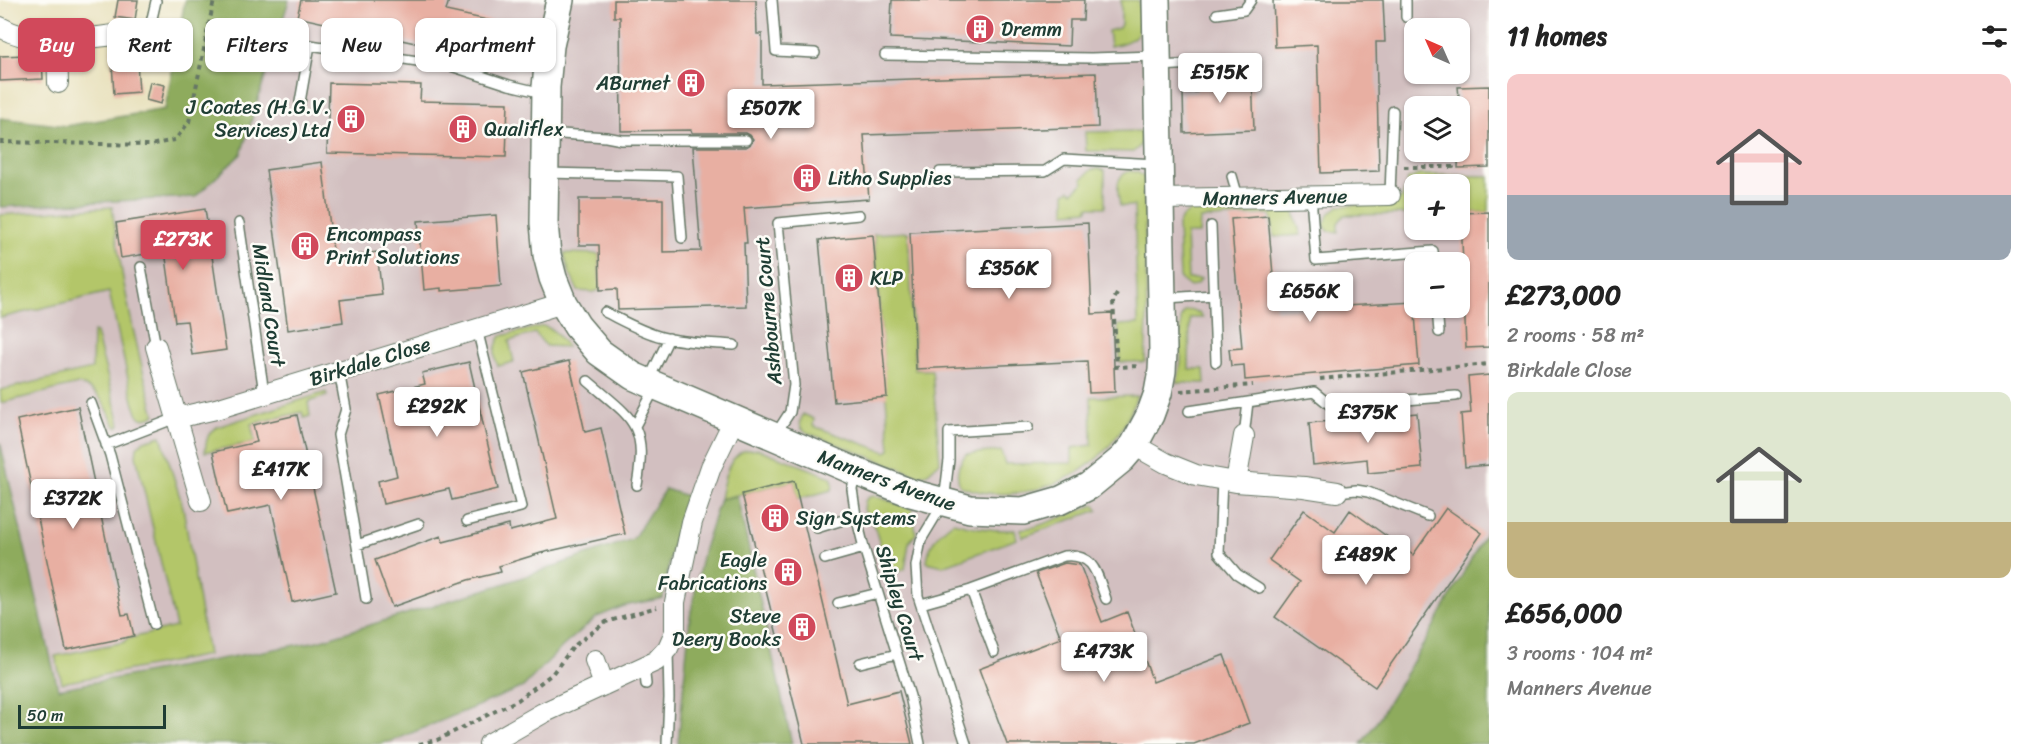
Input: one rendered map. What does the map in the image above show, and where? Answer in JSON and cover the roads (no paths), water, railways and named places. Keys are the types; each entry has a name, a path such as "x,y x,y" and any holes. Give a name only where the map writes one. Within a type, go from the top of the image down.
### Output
{"street":[{"name":"Manners Avenue","path":"559,0 550,46 545,93 543,173 547,255 553,278 564,303 577,326 599,351 633,376 857,472 912,493 970,509 1023,511 1061,501 1107,473 1134,445 1150,415 1158,393 1162,371 1162,298 1156,0"},
{"path":"0,27 18,35"},
{"path":"58,72 58,83"},
{"name":"Manners Avenue","path":"1160,199 1390,195"},
{"name":"Birkdale Close","path":"176,418 216,409 564,303"},
{"path":"156,347 201,501"},
{"path":"489,744 513,738 543,713 604,685 645,675 668,648 675,632 675,602 692,522 711,467 734,420"},
{"path":"1229,481 1244,436"},
{"path":"1134,445 1196,476 1336,492"},
{"path":"595,660 604,685"}],"lane":[{"path":"152,18 156,0"},
{"path":"772,0 776,51 815,53"},
{"path":"1216,14 1244,10 1251,0"},
{"path":"1406,0 1406,17"},
{"path":"300,102 310,45 452,66 509,85 545,93"},
{"path":"885,55 1091,58 1196,64"},
{"path":"1390,195 1394,111"},
{"path":"544,132 621,140 746,140"},
{"path":"940,172 1045,171 1064,159 1159,164"},
{"path":"543,173 677,176 682,238"},
{"path":"1232,176 1238,197"},
{"path":"1311,196 1316,260 1404,253"},
{"name":"Ashbourne Court","path":"774,437 790,412 795,385 778,223 859,215"},
{"name":"Midland Court","path":"239,223 264,393"},
{"path":"1211,226 1216,362"},
{"path":"141,267 156,347"},
{"path":"1162,298 1214,295"},
{"path":"605,312 647,332 669,338 687,342 734,345"},
{"path":"1438,318 1439,332"},
{"path":"467,521 521,507 477,329"},
{"path":"635,426 669,338"},
{"path":"339,371 346,409 338,435 366,599"},
{"path":"588,381 628,415 635,426 640,441 641,459 637,485"},
{"path":"1189,411 1314,393 1330,406 1456,396"},
{"path":"1244,436 1248,402"},
{"path":"91,403 106,445 154,624"},
{"path":"106,445 176,418"},
{"path":"966,744 918,596 916,566 921,540 944,502 949,460 949,432 1028,427"},
{"name":"Shipley Court","path":"857,472 852,489 856,516 910,696 920,744"},
{"path":"1229,481 1219,553 1237,574 1259,588"},
{"path":"1336,492 1356,490 1368,492 1428,516"},
{"path":"817,528 856,516"},
{"path":"357,544 419,524"},
{"path":"825,559 864,548"},
{"path":"921,604 971,590 1064,555 1076,554 1087,559 1094,568 1106,599"},
{"path":"971,590 994,652"},
{"path":"838,603 878,593"},
{"path":"667,744 668,648"},
{"path":"860,663 897,654"}],"place":[{"name":"Dremm","path":"980,29"},
{"name":"ABurnet","path":"691,83"},
{"name":"J Coates (H.G.V. Services) Ltd","path":"351,119"},
{"name":"Qualiflex","path":"463,129"},
{"name":"Litho Supplies","path":"807,178"},
{"name":"Encompass Print Solutions","path":"305,246"},
{"name":"KLP","path":"849,278"},
{"name":"Sign Systems","path":"775,518"},
{"name":"Eagle Fabrications","path":"788,572"},
{"name":"Steve Deery Books","path":"802,627"}]}
